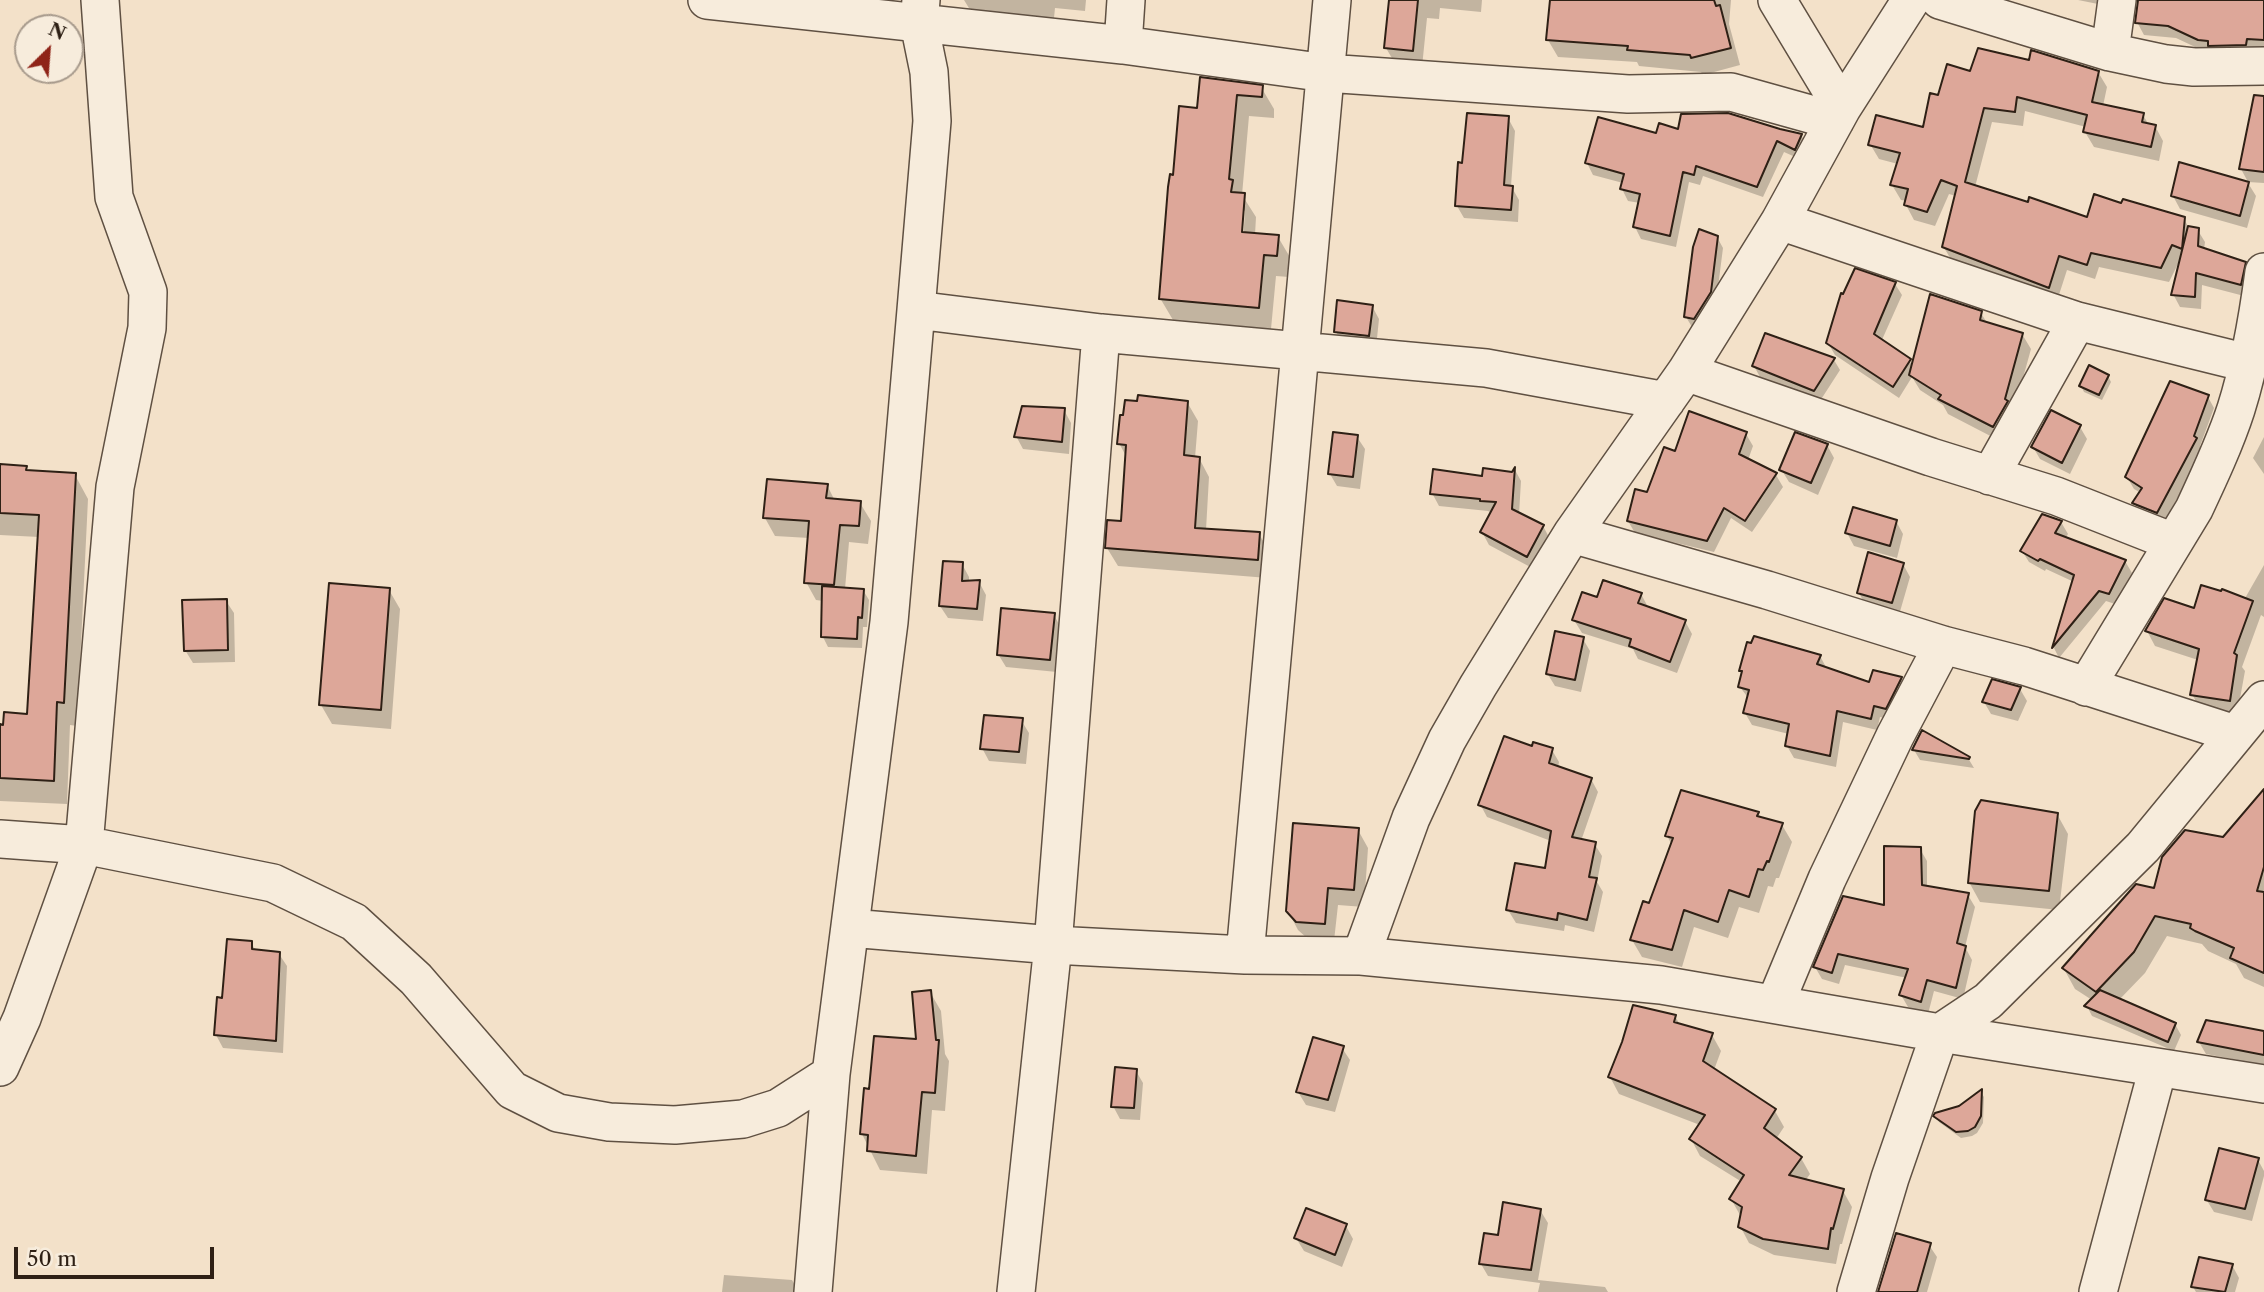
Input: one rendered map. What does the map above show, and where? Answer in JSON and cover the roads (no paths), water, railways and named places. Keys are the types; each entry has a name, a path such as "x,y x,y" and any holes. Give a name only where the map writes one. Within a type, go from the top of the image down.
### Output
{"street":[{"path":"0,1067 22,1018 84,845 114,487 147,328 148,292 114,197 100,0"},
{"path":"707,0 920,12 1326,74 1628,93 1731,92 1839,115"},
{"path":"1123,45 1125,0"},
{"path":"1245,955 1332,0"},
{"path":"1777,0 1839,115"},
{"path":"1361,956 1412,818 1447,740 1478,686 1572,534 1676,387 1780,221 1839,115 1911,0"},
{"path":"1940,0 2110,52 2166,64 2194,67 2264,66"},
{"path":"2110,52 2117,0"},
{"path":"813,1292 831,1074 889,622 932,121 929,72 920,12"},
{"path":"1780,221 2077,321 2247,363"},
{"path":"2086,687 2194,509 2207,482 2236,409 2264,272"},
{"path":"916,310 1101,333 1676,387 2056,496 2173,542"},
{"path":"1990,476 2077,321"},
{"path":"1016,1292 1053,945 1101,333"},
{"path":"1572,534 1767,590 1943,645 2024,666 2235,734"},
{"path":"1775,1004 1827,879 1895,736 1943,645"},
{"path":"1856,1292 1890,1178 1940,1033 1988,1001 2143,847 2264,700"},
{"path":"0,839 84,845 273,883 354,922 416,979 512,1090 558,1113 609,1122 675,1125 743,1119 778,1108 831,1074"},
{"path":"850,928 1053,945 1245,955 1361,956 1661,985 1940,1033 2264,1084"},
{"path":"2098,1292 2158,1068"}]}
